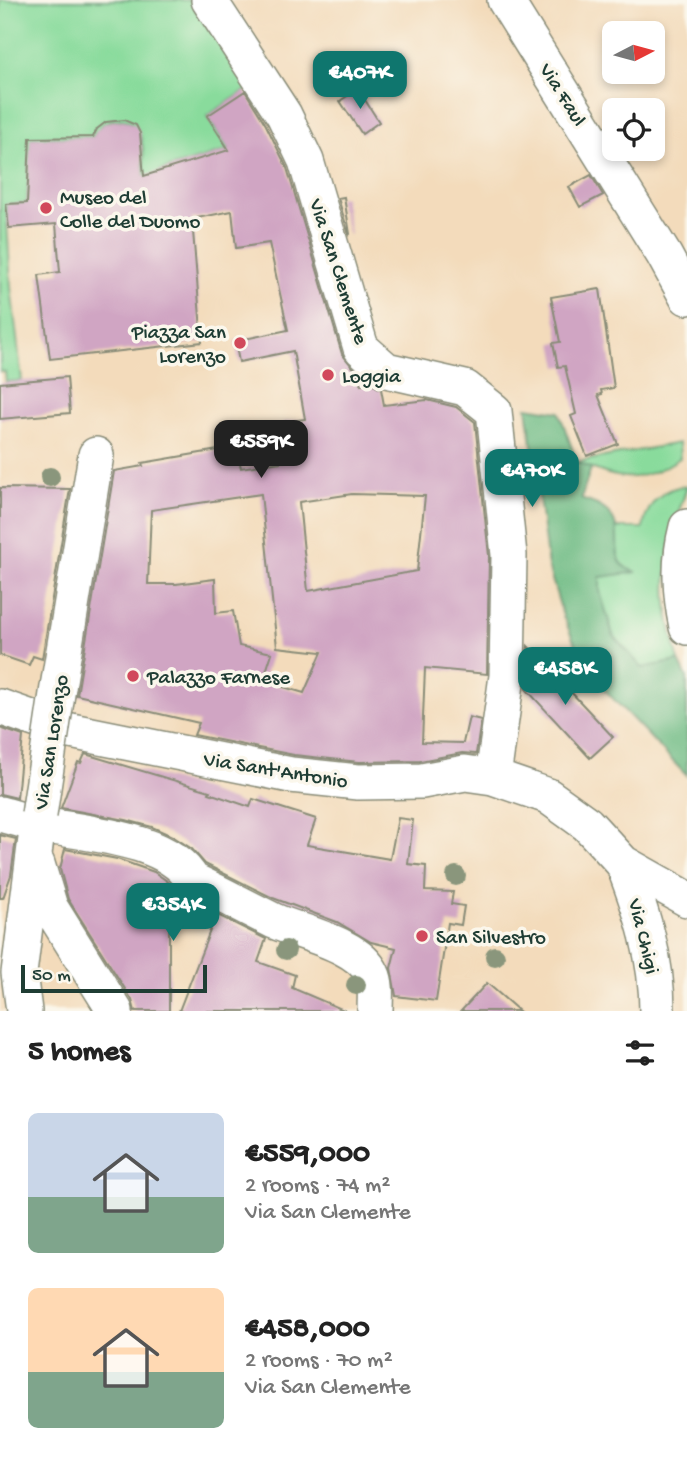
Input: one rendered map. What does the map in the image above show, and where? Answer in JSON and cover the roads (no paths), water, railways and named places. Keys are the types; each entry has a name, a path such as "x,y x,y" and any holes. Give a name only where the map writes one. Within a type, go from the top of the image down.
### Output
{"street":[{"name":"Via San Clemente","path":"209,0 284,115 306,161 361,348 386,370 465,388 494,411 509,555 507,676 493,777"},
{"name":"Via Faul","path":"505,0 664,255 687,297"},
{"name":"Via San Lorenzo","path":"96,455 37,831 50,907 115,1011"},
{"path":"687,527 680,566 681,597 687,627"},
{"name":"Via Sant'Antonio","path":"0,707 66,730 290,775 358,782 422,780 465,773 493,777 548,796 587,824 623,863 687,900"},
{"path":"0,814 37,831 101,834 165,856 187,870 192,880 275,921 330,942 356,956 372,973 375,1003"},
{"path":"24,1011 10,973 37,831"},
{"name":"Via Chigi","path":"623,863 642,911 657,978 657,1011"}],"place":[{"name":"Museo del Colle del Duomo","path":"46,208"},
{"name":"Piazza San Lorenzo","path":"240,343"},
{"name":"Loggia","path":"328,375"},
{"name":"Palazzo Farnese","path":"133,676"},
{"name":"San Silvestro","path":"422,936"}]}
